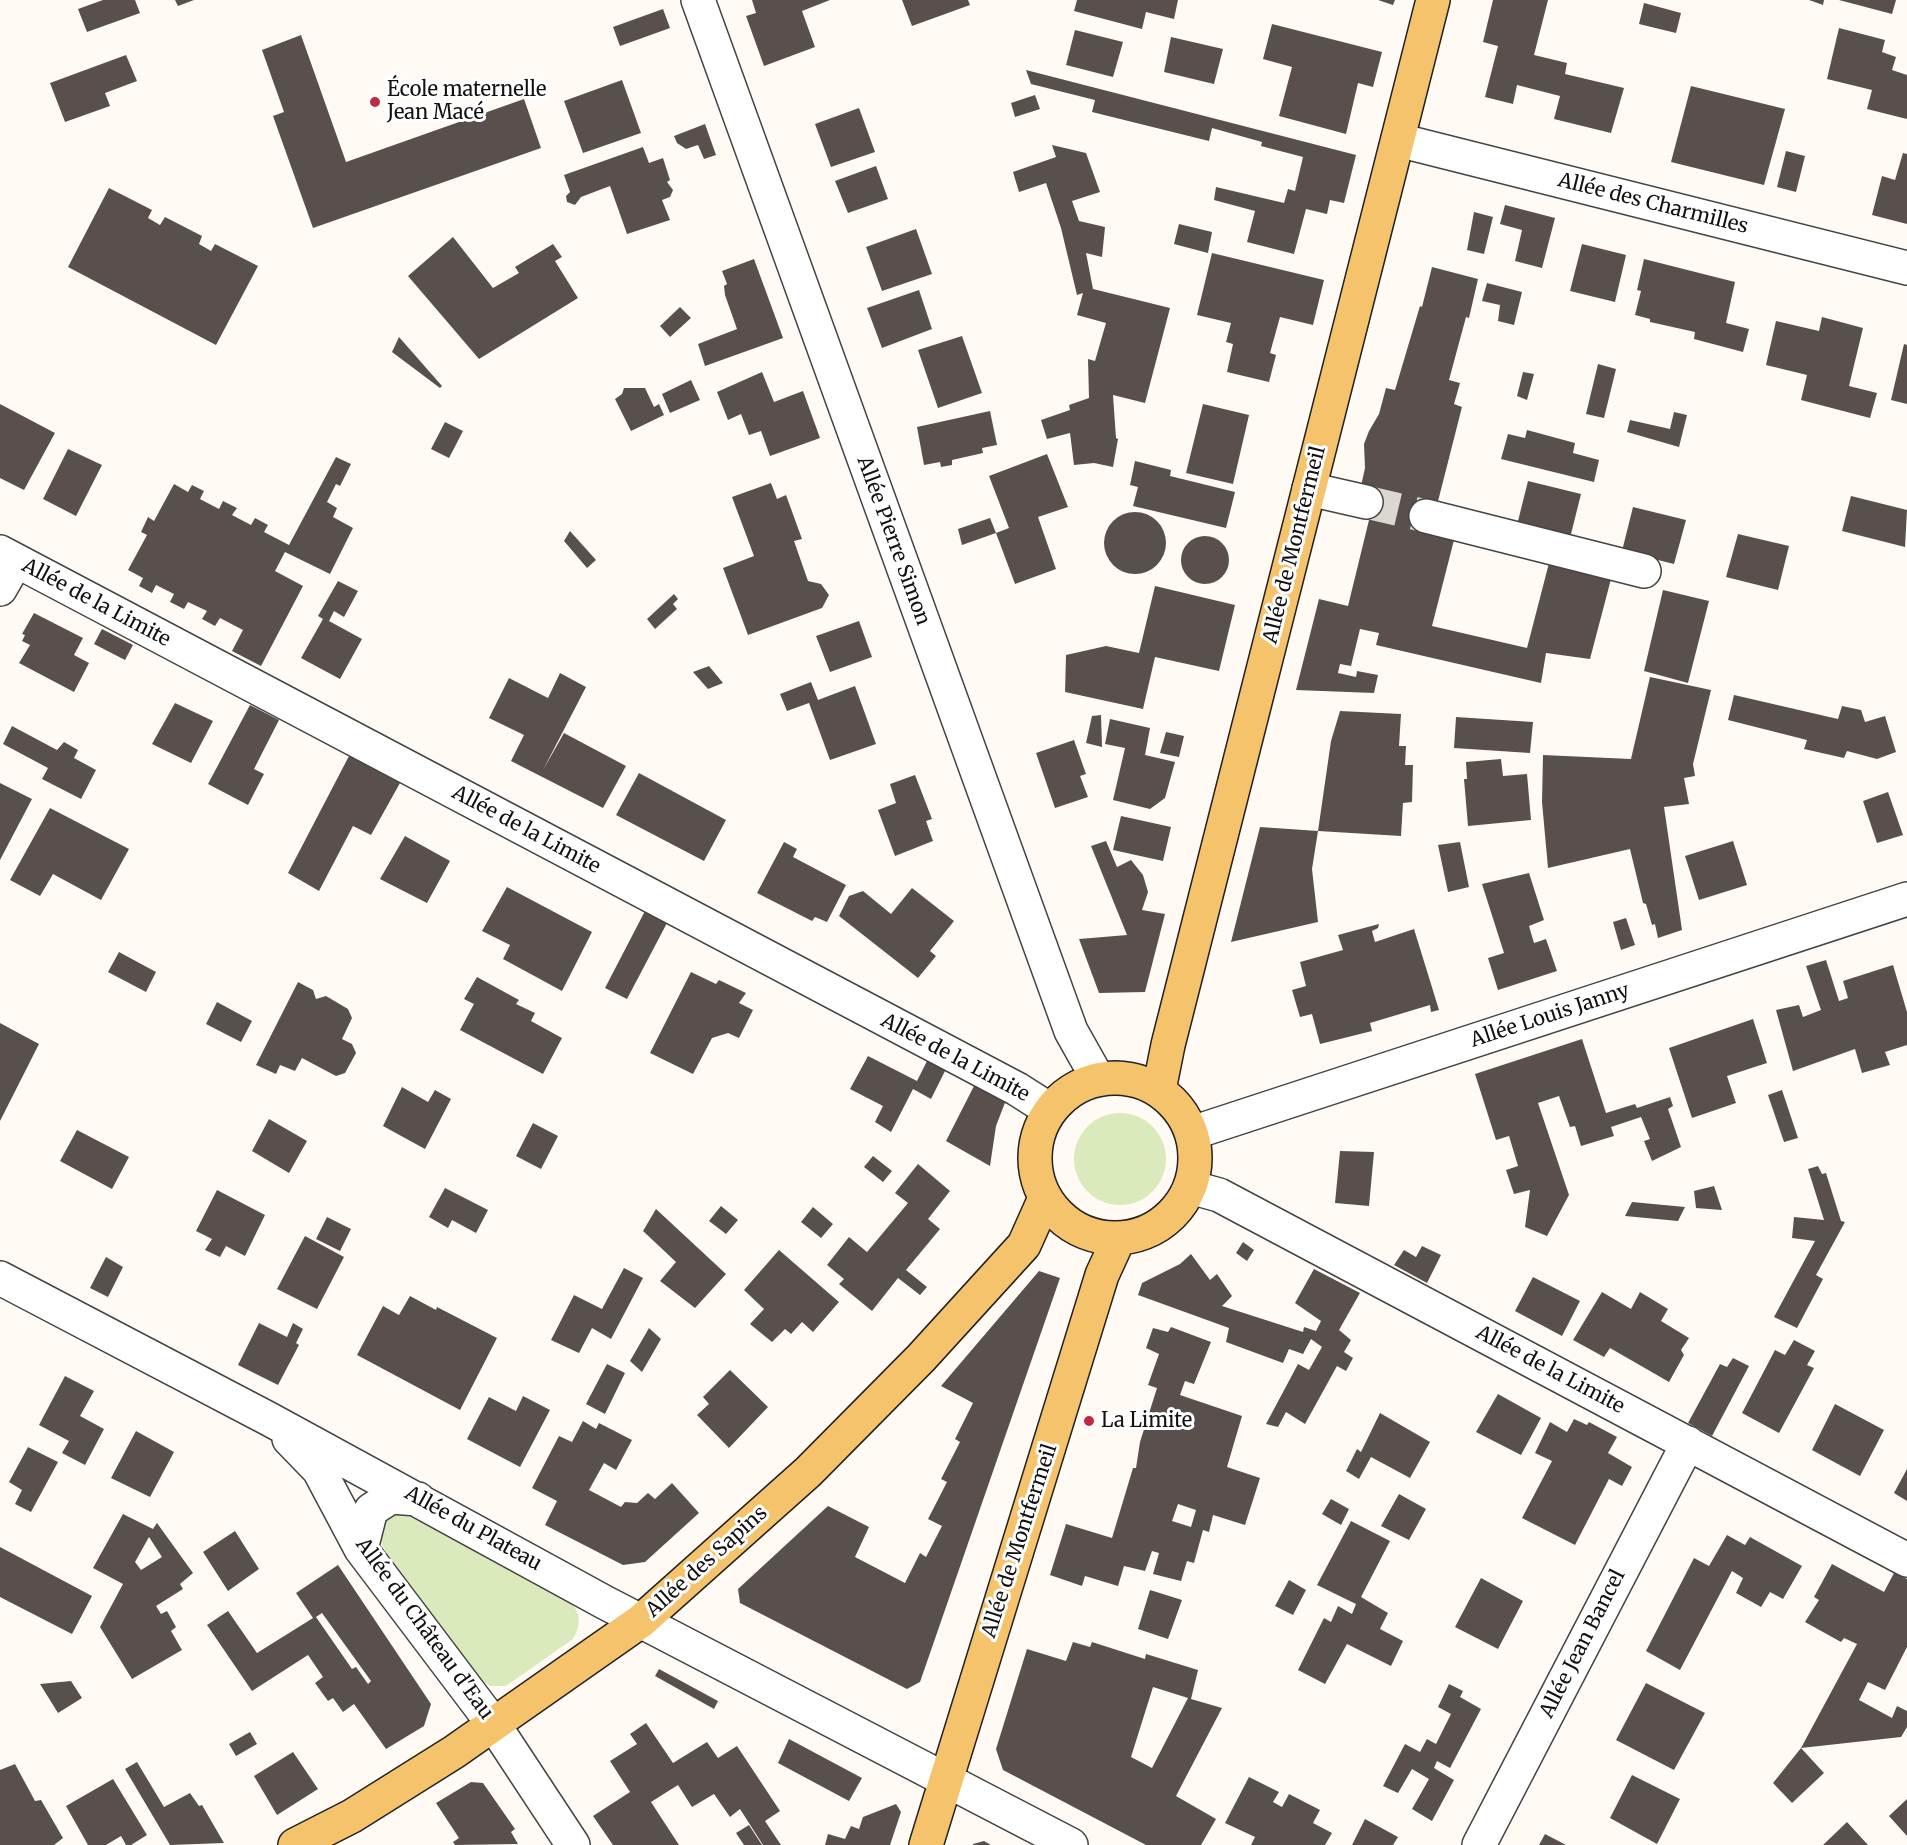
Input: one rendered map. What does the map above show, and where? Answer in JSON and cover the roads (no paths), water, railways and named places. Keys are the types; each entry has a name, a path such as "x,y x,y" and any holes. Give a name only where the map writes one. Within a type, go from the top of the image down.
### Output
{"main road":[{"name":"Allée de Montfermeil","path":"1159,1090 1167,1045 1433,0"},
{"path":"1119,1077 1140,1081 1159,1090 1179,1109 1192,1133 1196,1160 1190,1186 1179,1207 1162,1223 1141,1234 1119,1238 1097,1236 1076,1228 1058,1215 1045,1198 1036,1176 1034,1153 1039,1131 1050,1110 1063,1096 1098,1079 1119,1077"},
{"name":"Allée des Sapins","path":"295,1845 352,1816 494,1725 641,1621 808,1472 921,1358 1024,1245 1045,1198"},
{"name":"Allée de Montfermeil","path":"926,1845 1102,1275 1119,1238"}],"street":[{"name":"Allée Pierre Simon","path":"698,0 1071,1031 1098,1079"},
{"name":"Allée des Charmilles","path":"1398,140 1907,268"},
{"path":"1309,489 1366,502"},
{"path":"1426,516 1644,571"},
{"path":"0,590 8,556"},
{"name":"Allée de la Limite","path":"8,556 1017,1089 1050,1110"},
{"name":"Allée Louis Janny","path":"1192,1133 1907,899"},
{"name":"Allée de la Limite","path":"1190,1186 1230,1201 1907,1560"},
{"name":"Allée du Plateau","path":"0,1278 269,1419 641,1621 1071,1845"},
{"name":"Allée du Château d'Eau","path":"269,1419 319,1470 361,1549 494,1725 573,1845"},
{"name":"Allée Jean Bancel","path":"1479,1845 1688,1443"},
{"path":"361,1549 371,1510 391,1497 418,1499"}],"tunnel":[{"path":"1366,502 1426,516"}],"place":[{"name":"École maternelle Jean Macé","path":"375,102"},
{"name":"La Limite","path":"1089,1421"}]}
